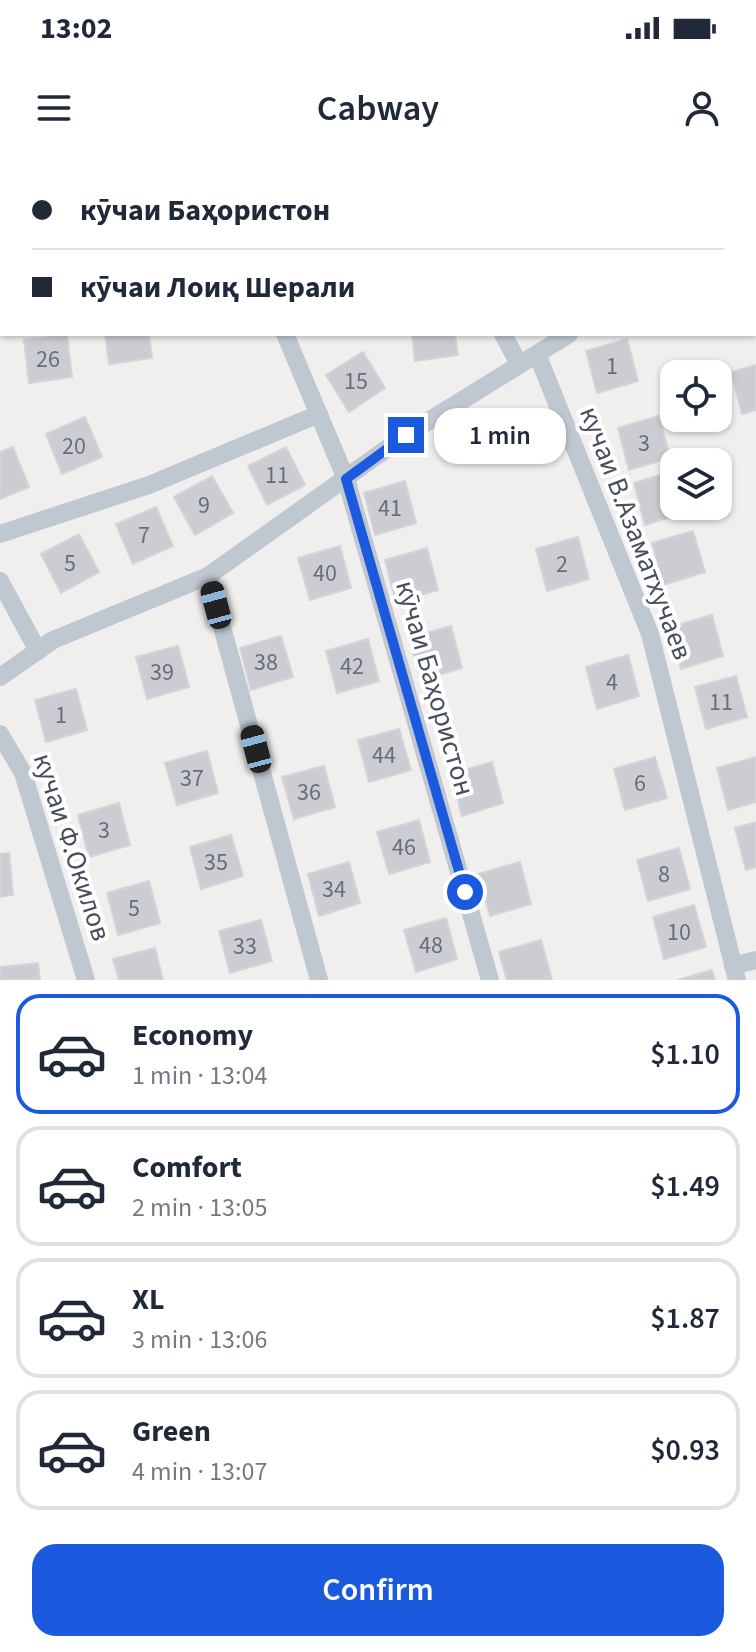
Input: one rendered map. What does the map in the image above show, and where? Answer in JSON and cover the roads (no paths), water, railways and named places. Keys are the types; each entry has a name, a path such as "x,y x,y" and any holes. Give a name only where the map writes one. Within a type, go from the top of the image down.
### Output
{"street":[{"name":"кӯчаи Баҳористон","path":"286,336 346,479 490,980"},
{"path":"504,336 519,364"},
{"path":"0,677 53,640 208,576 406,435 566,336"},
{"name":"кучаи В.Азаматхучаев","path":"537,354 650,634 735,973 756,960"},
{"path":"0,534 149,485 319,414"},
{"path":"208,576 319,980"},
{"path":"0,581 38,651"},
{"name":"кучаи Ф.Окилов","path":"0,734 23,773 86,980"}]}
